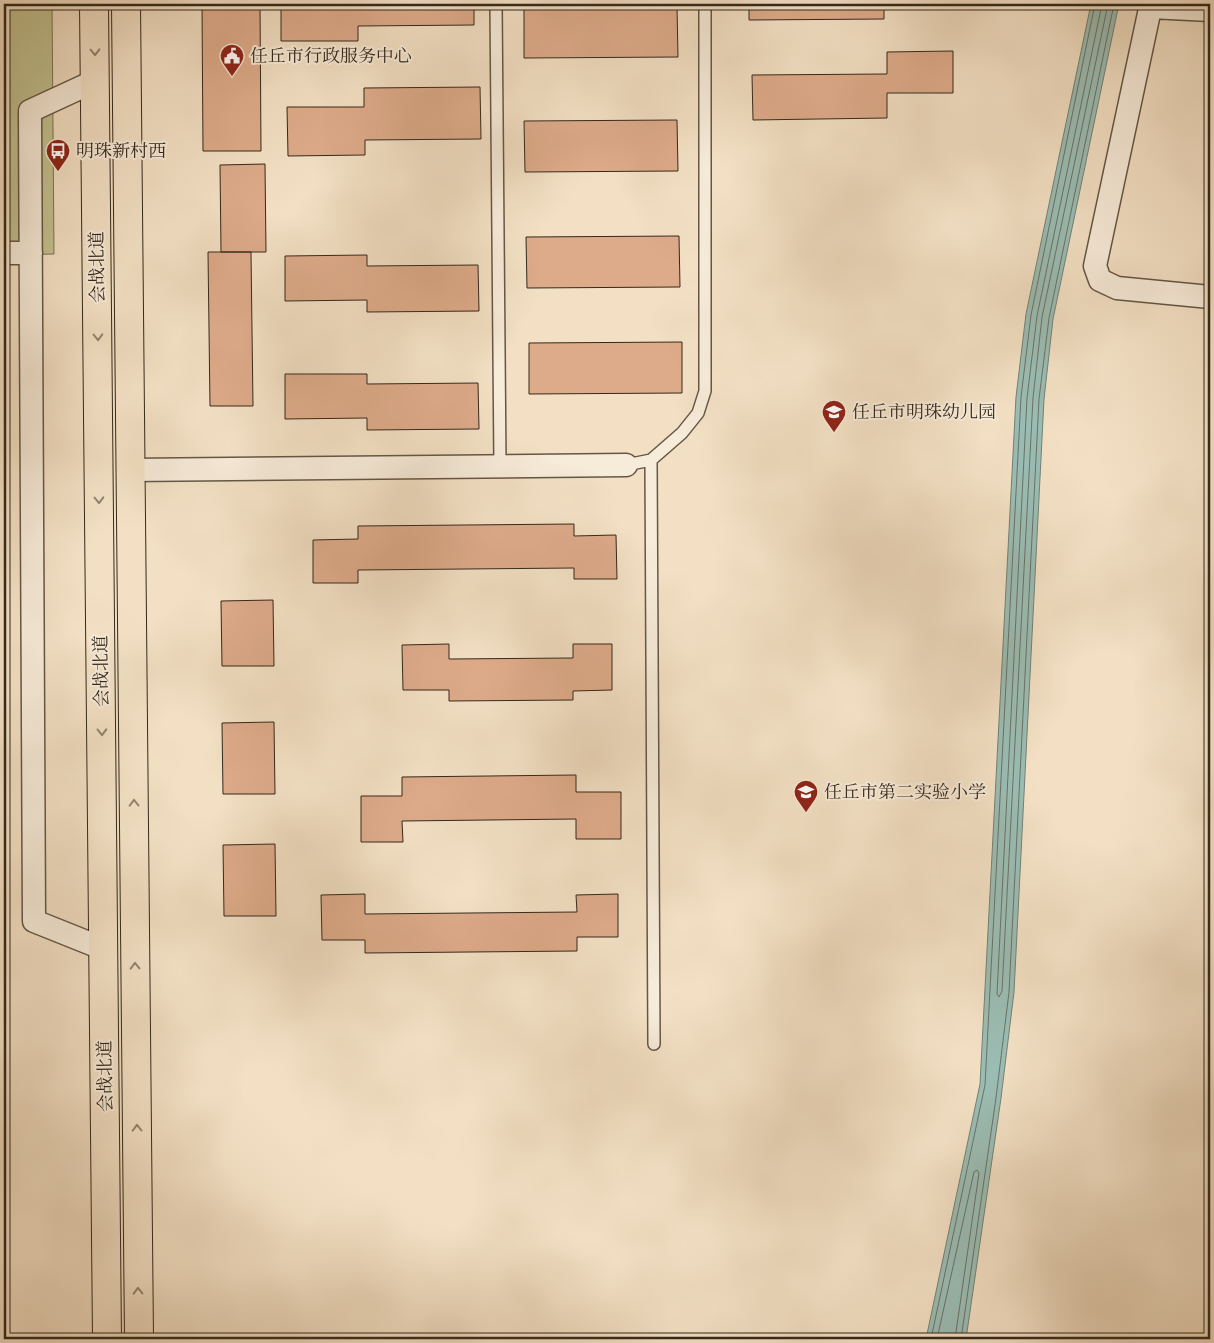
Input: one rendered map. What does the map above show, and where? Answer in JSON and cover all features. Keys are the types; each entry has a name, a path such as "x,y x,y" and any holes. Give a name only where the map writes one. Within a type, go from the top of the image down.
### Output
{"main road":[{"name":"会战北道","path":"94,4 108,1339"},
{"name":"会战北道","path":"126,4 139,1339"}],"street":[{"path":"1210,10 1150,5 1095,266 1100,280 1117,288 1210,297"},
{"path":"95,81 30,111 34,921 104,949"},
{"path":"4,253 31,252"},
{"path":"130,470 626,465"}],"lane":[{"path":"496,4 500,466"},
{"path":"626,465 651,460 682,433 698,412 705,391 705,4"},
{"path":"651,460 654,1044"}],"shaded area":[{"path":"4,4 52,4 54,254 4,255"}],"water":[{"path":"1091,4 1119,4 1053,319 1044,399 1014,992 1001,1098 966,1339 926,1339 980,1084 1016,397 1026,314"}],"building":[{"name":"任丘市行政服务中心","path":"202,4 260,4 261,151 203,151"},
{"path":"281,4 474,4 474,25 358,26 358,41 281,41"},
{"path":"749,4 884,4 884,19 749,20"},
{"path":"677,6 678,57 524,58 524,8"},
{"path":"953,51 953,93 887,93 887,118 753,120 752,75 887,74 887,52"},
{"path":"480,87 481,139 365,140 365,155 288,156 287,107 364,107 364,88"},
{"path":"677,120 678,171 525,172 524,121"},
{"path":"265,164 266,252 221,252 220,165"},
{"path":"679,236 680,287 527,288 526,237"},
{"path":"208,252 251,252 253,406 210,406"},
{"path":"367,255 367,266 478,265 479,311 367,312 367,300 285,301 285,256"},
{"path":"682,342 682,393 529,394 529,343"},
{"path":"285,374 367,374 367,384 478,383 479,429 367,430 367,418 285,419"},
{"path":"574,524 574,536 616,535 617,579 574,579 574,568 358,570 358,583 313,583 313,540 358,539 358,526"},
{"path":"273,600 274,666 222,666 221,601"},
{"path":"449,644 449,659 573,658 573,644 612,644 612,690 573,691 573,700 449,701 449,690 403,690 402,645"},
{"path":"274,722 275,794 223,794 222,723"},
{"path":"576,775 576,792 621,792 621,839 576,839 576,819 402,821 403,842 361,842 361,796 402,796 402,777"},
{"path":"275,844 276,916 224,916 223,845"},
{"path":"365,894 365,914 577,912 576,895 618,894 618,937 577,937 577,951 365,953 365,940 322,940 321,895"}],"place":[{"name":"任丘市行政服务中心","path":"232,77"},
{"name":"明珠新村西","path":"58,172"},
{"name":"任丘市明珠幼儿园","path":"834,433"},
{"name":"任丘市第二实验小学","path":"806,813"}]}
